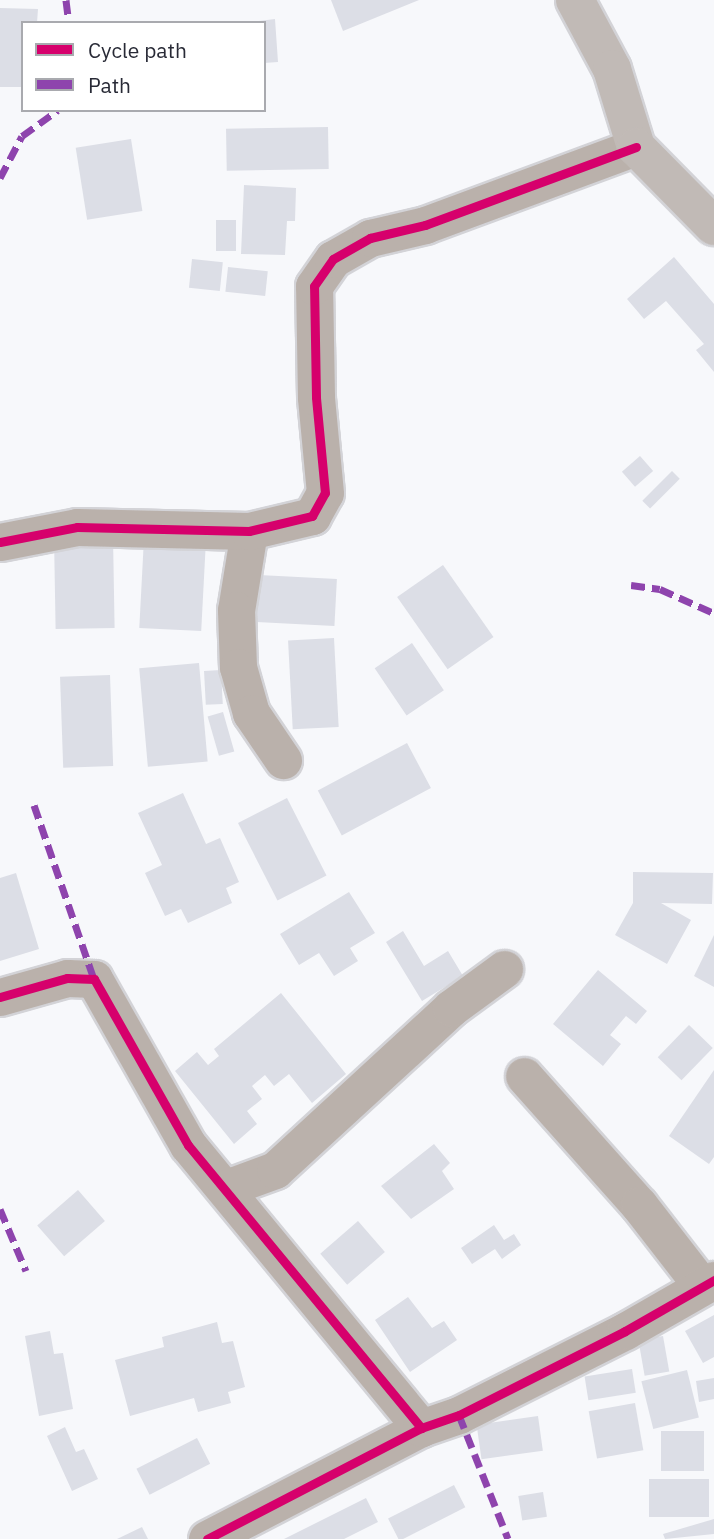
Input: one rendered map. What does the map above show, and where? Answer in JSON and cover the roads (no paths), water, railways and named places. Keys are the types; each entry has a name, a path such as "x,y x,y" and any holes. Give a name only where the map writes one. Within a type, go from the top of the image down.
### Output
{"street":[{"path":"575,0 612,69 636,147 714,226"},
{"path":"0,542 77,527 249,531 312,516 325,493 316,397 314,286 333,259 370,238 425,225 636,147"},
{"path":"249,531 236,610 238,667 251,713 282,760"},
{"path":"226,1188 275,1170 435,1022 504,969"},
{"path":"0,997 68,978 94,979 188,1145 421,1428"},
{"path":"207,1539 421,1428 458,1415 625,1331 708,1282 524,1076"}]}
